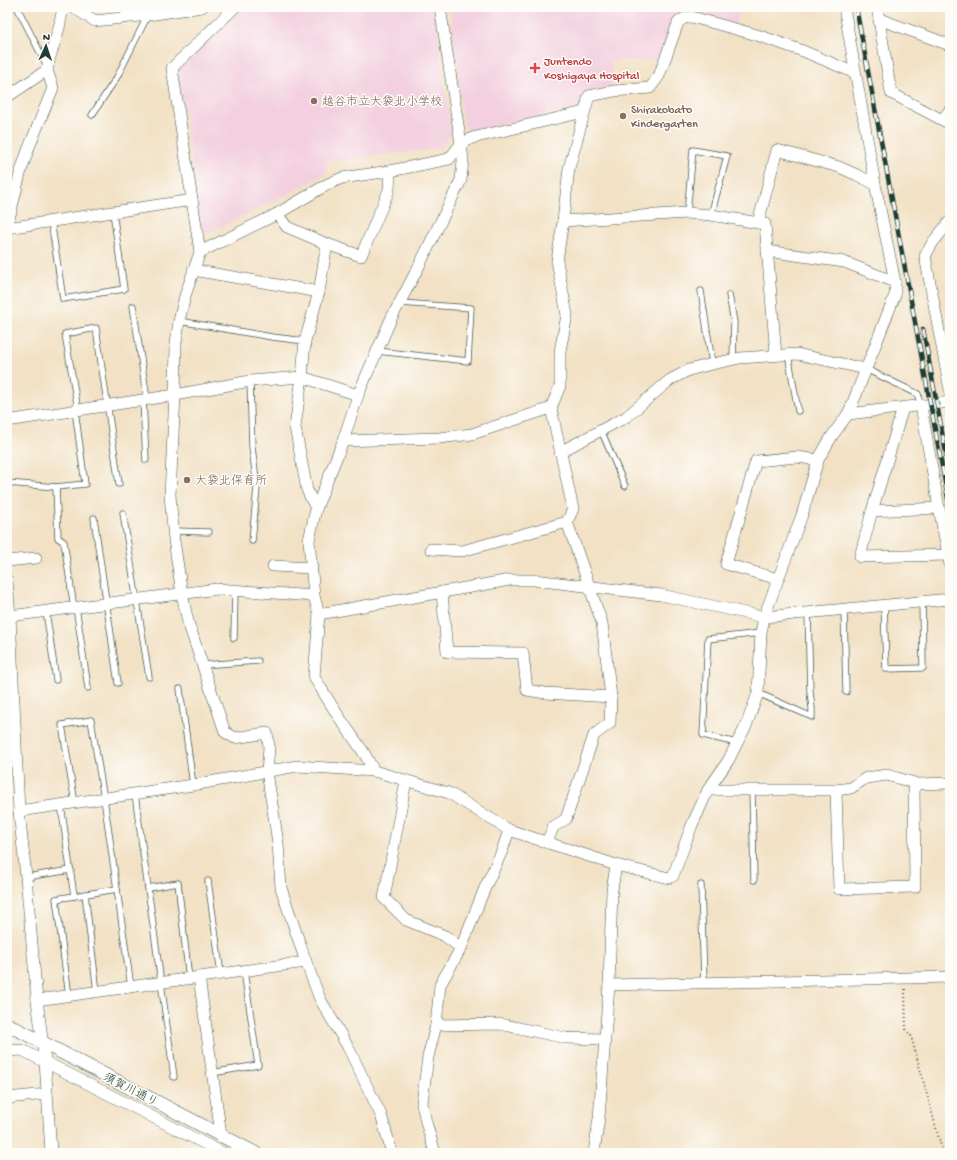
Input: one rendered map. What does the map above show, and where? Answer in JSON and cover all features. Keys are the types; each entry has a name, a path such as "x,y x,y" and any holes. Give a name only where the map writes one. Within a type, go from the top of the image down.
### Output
{"street":[{"path":"63,7 59,28 47,69 53,88 20,174 7,228 192,200"},
{"path":"73,7 95,21 121,17 148,16 202,7"},
{"path":"235,7 172,68 200,252 184,296 176,343 170,495 173,531 182,594 188,622 225,732 236,738 267,733 269,747 267,772 278,843 281,888 320,999 348,1047 381,1115 392,1153"},
{"path":"374,771 364,753 314,677 319,614 314,596 309,540 316,509 343,441 358,395 391,319 426,253 461,180 463,160 440,7"},
{"path":"19,811 193,785 296,766 374,771 449,793 510,830 547,843 616,865 669,878 673,876 692,825 708,790 728,761 746,726 758,693 761,633 764,616 802,514 818,460 832,436 848,414 895,295 895,282 875,184 844,7"},
{"path":"876,7 891,93 946,122 950,110"},
{"path":"547,843 553,827 566,819 594,735 610,723 611,697 602,623 567,522 573,509 551,408 560,386 560,351 567,315 558,261 569,168 589,96 614,91 650,88 660,76 678,23 681,19 687,17 692,17 764,38 803,51 855,73"},
{"path":"879,19 950,45"},
{"path":"7,97 47,69"},
{"path":"200,252 277,214 328,184 342,178 390,171 449,159 461,144 472,138 584,112"},
{"path":"758,223 777,150 839,167 875,184"},
{"path":"277,214 287,226 327,244 361,256 389,190 390,171"},
{"path":"563,221 687,213 765,224 776,355"},
{"path":"950,221 933,242 925,256 950,390"},
{"path":"316,509 307,490 295,427 305,341 319,292 327,244"},
{"path":"767,251 844,262 895,282"},
{"path":"194,270 319,292"},
{"path":"560,452 626,417 670,380 689,370 733,360 788,354 797,354 866,369"},
{"path":"7,421 250,381 302,377 358,395"},
{"path":"848,414 950,402"},
{"path":"903,408 872,511 860,557 949,560 921,406"},
{"path":"343,441 439,438 472,434 551,408"},
{"path":"778,579 726,564 756,461 797,457 818,460"},
{"path":"872,511 939,508"},
{"path":"431,549 462,551 567,522"},
{"path":"7,561 36,558"},
{"path":"273,566 312,568"},
{"path":"7,580 19,811 37,1000 45,1061 51,1153"},
{"path":"319,614 510,580 534,580 662,595 764,616 950,599"},
{"path":"10,616 217,589 314,596"},
{"path":"442,592 447,652 523,652 527,690 545,693 611,697"},
{"path":"708,790 836,790 851,788 866,778 887,775 918,784 950,783"},
{"path":"406,781 384,898 406,920 445,936 461,948"},
{"path":"836,790 839,889 915,887 914,783"},
{"path":"435,1153 422,1103 428,1057 436,1025 440,985 461,948 510,830"},
{"path":"594,1153 599,1118 609,985 612,890 616,865"},
{"path":"37,1000 306,962"},
{"path":"609,985 950,977"},
{"path":"194,978 212,1073 217,1133 208,1149"},
{"name":"須賀川通り","path":"7,1024 255,1153"},
{"path":"436,1025 500,1024 566,1038 604,1039"},
{"path":"7,1051 22,1050 208,1149 223,1153"},
{"path":"7,1098 47,1094"}],"lane":[{"path":"18,7 47,69"},
{"path":"121,17 129,7"},
{"path":"92,115 117,77 148,16"},
{"path":"687,213 693,150 727,156 711,216"},
{"path":"51,222 63,299 124,289 113,212"},
{"path":"701,291 712,364"},
{"path":"729,295 734,322 733,360"},
{"path":"377,351 468,361 471,308 399,303"},
{"path":"133,306 145,399 146,460"},
{"path":"179,321 272,337 305,341"},
{"path":"7,483 56,487 85,484 65,334 96,328 119,484"},
{"path":"788,354 798,411"},
{"path":"866,369 918,394 921,406"},
{"path":"250,381 252,447 256,488 252,541"},
{"path":"601,430 625,486"},
{"path":"56,487 58,538 64,542 88,688"},
{"path":"123,513 149,678"},
{"path":"94,518 118,683"},
{"path":"173,531 209,532"},
{"path":"234,638 235,590"},
{"path":"884,605 886,669 923,668 922,601"},
{"path":"844,609 846,692"},
{"path":"46,611 56,680"},
{"path":"758,693 812,718 808,612"},
{"path":"738,744 703,735 708,639 761,633"},
{"path":"202,665 258,661"},
{"path":"180,690 193,785"},
{"path":"75,803 62,725 91,720 131,987"},
{"path":"752,790 754,880"},
{"path":"135,794 174,1077"},
{"path":"61,805 74,896"},
{"path":"26,877 71,870"},
{"path":"208,882 221,974"},
{"path":"148,888 178,884 194,978"},
{"path":"701,886 704,982"},
{"path":"69,996 56,899 117,889"},
{"path":"85,894 97,992"},
{"path":"212,1073 258,1065 244,971"}],"path":[{"path":"903,978 906,1029 911,1036 942,1153"}],"shaded area":[{"name":"越谷市立大袋北小学校","path":"243,7 434,7 451,134 440,149 327,161 327,172 296,190 208,233 201,230 178,67 220,32"},
{"name":"Juntendo Koshigaya Hospital","path":"449,7 742,7 735,24 690,10 680,11 674,18 658,60 612,61 613,85 587,91 581,107 471,131 464,127 457,77 459,74"}],"railway":[{"path":"856,7 950,509"},
{"path":"923,329 950,475"}],"place":[{"name":"Juntendo Koshigaya Hospital","path":"535,68"},
{"name":"越谷市立大袋北小学校","path":"314,101"},
{"name":"Shirakobato Kindergarten","path":"623,116"},
{"name":"大袋北保育所","path":"187,480"}]}
